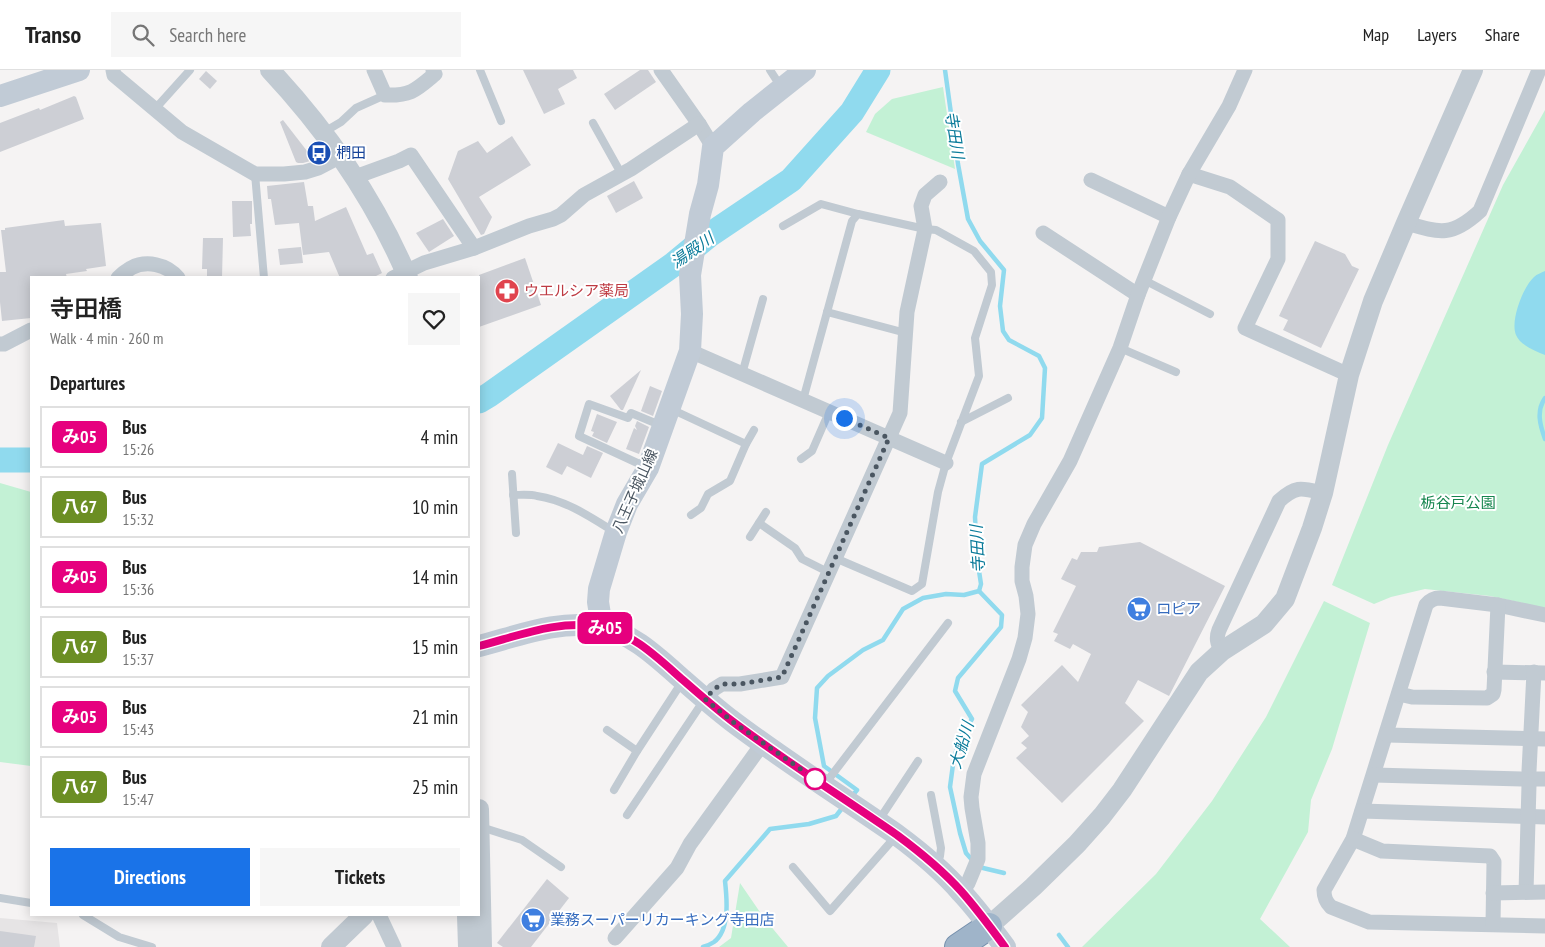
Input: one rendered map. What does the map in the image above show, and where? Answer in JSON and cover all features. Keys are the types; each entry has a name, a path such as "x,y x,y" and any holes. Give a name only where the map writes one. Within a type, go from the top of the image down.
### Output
{"highway":[{"path":"958,947 989,926"}],"main road":[{"path":"0,96 79,70"},
{"path":"713,147 752,112 776,79 805,70"},
{"name":"八王子城山線","path":"602,627 598,602 599,589 616,532 627,504 648,468 690,351 692,323 690,275 700,214 708,184 713,147"},
{"path":"480,646 555,626 581,625 602,627 618,632 646,649 727,717 763,743 836,790 936,866 962,892 1005,947"}],"street":[{"path":"113,70 114,75 182,132 255,174 305,172 318,168 341,156"},
{"path":"270,70 324,132 356,178 382,223 402,276 424,263 474,248 561,215 584,195 622,174 699,124"},
{"path":"374,70 385,95 400,96 416,89 439,71"},
{"path":"661,70 713,147"},
{"path":"962,892 976,864 978,843 971,797 974,774 1019,660 1025,638 1028,614 1022,581 1022,567 1025,545 1034,524 1070,461 1120,348 1138,295 1169,217 1189,174 1229,106 1245,70"},
{"path":"989,926 1033,887 1077,844 1102,816 1122,790 1199,672 1222,651 1264,624 1285,599 1312,528 1322,493 1349,374 1373,301 1473,70"},
{"path":"1406,222 1429,230 1451,231 1467,223 1480,210 1539,70"},
{"path":"356,178 399,162 410,155 474,248"},
{"path":"1189,174 1230,187 1278,220 1278,258 1266,287 1245,328 1349,374"},
{"path":"1091,180 1169,217"},
{"path":"705,699 714,689 722,684 740,684 782,677 900,413 907,312 924,229 921,206 925,195 940,182"},
{"path":"1043,233 1138,295"},
{"path":"121,276 131,268 142,264 165,267 176,276"},
{"path":"0,344 4,344 30,331"},
{"path":"690,351 946,463"},
{"path":"1222,651 1217,644 1219,630 1279,501 1294,490 1301,488 1322,493"},
{"path":"1545,615 1498,605 1440,598 1435,598 1426,605 1400,694 1353,839 1324,890 1324,896 1331,906 1369,922 1545,926"},
{"path":"1400,694 1487,698 1493,694 1498,605"},
{"path":"1494,672 1539,673 1538,739 1527,816 1526,892"},
{"path":"1387,735 1538,739"},
{"path":"615,938 677,868 690,844 763,743"},
{"path":"1374,774 1532,779"},
{"path":"1362,811 1545,817"},
{"path":"1353,839 1382,851 1490,856 1494,862 1493,924"},
{"path":"480,866 482,947"},
{"path":"1493,893 1545,892"},
{"path":"331,947 363,916"},
{"path":"379,916 394,947"},
{"path":"467,916 468,947"}],"lane":[{"path":"155,109 190,70"},
{"path":"480,70 501,121"},
{"path":"324,132 340,122 356,108 385,95"},
{"path":"593,123 622,174"},
{"path":"255,174 264,276"},
{"path":"759,523 795,548 802,559 832,565 912,591 922,584 938,492 946,463 979,376 975,338 992,285 991,272 974,251 936,230 924,229 821,204 783,226"},
{"path":"803,400 852,221 858,214"},
{"path":"1144,280 1210,314"},
{"path":"742,374 763,299"},
{"path":"827,312 906,333"},
{"path":"1120,348 1176,372"},
{"path":"961,422 1008,398"},
{"path":"648,468 579,436 589,404 628,418 631,413 666,417 746,444"},
{"path":"802,459 812,451 829,412"},
{"path":"691,515 701,508 708,494 730,481 754,430"},
{"path":"512,474 516,533"},
{"path":"514,495 537,496 576,508 616,532"},
{"path":"750,537 766,512"},
{"path":"836,790 840,764 948,623"},
{"path":"614,790 683,680"},
{"path":"627,815 705,699"},
{"path":"607,730 638,751"},
{"path":"878,821 918,761"},
{"path":"931,795 941,848 936,866"},
{"path":"480,826 522,840 561,867"},
{"path":"793,866 830,911 897,835"},
{"path":"0,898 30,903"},
{"path":"85,916 119,937 152,947"}],"shaded area":[{"path":"0,918 57,923 60,947 0,947"}],"green space":[{"path":"943,87 955,169 866,132 875,114 892,99"},
{"name":"栃谷戸公園","path":"1545,110 1545,608 1490,596 1425,589 1391,597 1374,604 1332,585 1388,445 1503,185"},
{"path":"0,483 30,492 30,766 0,762"},
{"path":"1324,601 1370,623 1332,749 1311,800 1308,832 1260,919 1290,947 1082,947 1156,874 1212,801 1266,717"},
{"path":"740,883 764,918 788,947 719,947 731,938"}],"water":[{"path":"1545,271 1545,355 1528,347 1518,339 1515,321 1519,304 1526,288 1534,277"}],"building":[{"path":"523,70 573,70 577,78 558,89 565,104 544,114"},
{"path":"640,70 648,70 656,82 615,110 604,94"},
{"path":"206,71 217,81 210,89 199,79"},
{"path":"74,96 84,119 0,152 0,123"},
{"path":"283,120 314,160 303,163 296,162 280,122"},
{"path":"512,136 531,165 479,197 492,217 484,234 481,235 448,179 458,151 478,141 487,153"},
{"path":"634,181 643,198 616,213 607,196"},
{"path":"304,182 308,206 313,206 315,221 346,207 367,255 373,253 382,273 376,276 339,276 329,252 303,255 299,223 275,225 271,199 268,199 267,186"},
{"path":"232,201 252,201 251,236 233,237"},
{"path":"443,219 454,236 429,252 416,233"},
{"path":"64,220 65,226 101,223 106,266 66,274 66,276 30,276 30,318 2,321 0,272 6,272 1,230 5,230 5,228"},
{"path":"203,238 223,238 222,276 207,276 207,269 202,269"},
{"path":"1315,241 1345,254 1352,266 1359,269 1321,348 1283,330 1288,320 1279,316"},
{"path":"301,247 303,263 280,265 278,249"},
{"name":"ウエルシア薬局","path":"525,258 541,305 480,327 479,275"},
{"path":"641,370 623,410 621,410 610,396"},
{"path":"650,386 662,391 653,416 641,411"},
{"path":"597,414 617,422 607,443 592,436 594,432 591,431"},
{"path":"637,421 649,427 639,454 626,449 634,428 637,430 635,426"},
{"path":"558,443 583,455 587,446 603,453 591,478 567,466 562,475 546,467"},
{"name":"ロピア","path":"1140,542 1225,586 1169,696 1138,680 1125,703 1144,721 1062,803 1016,758 1027,748 1021,743 1029,736 1021,727 1028,712 1021,705 1062,665 1078,682 1091,654 1073,644 1070,649 1054,641 1058,634 1053,632 1076,586 1061,579 1072,558 1077,560 1081,552 1097,552 1099,547"},
{"name":"業務スーパーリカーキング寺田店","path":"547,879 569,898 531,947 503,947 497,943"},
{"path":"0,931 36,936 34,947 0,947"}],"waterway":[{"name":"湯殿川","path":"480,400 674,264 708,236 791,180 852,112 878,70"},
{"name":"寺田川","path":"852,796 857,790 824,766 815,718 817,688 828,676 863,650 883,640 903,609 923,598 946,594 964,595 979,591 981,584 977,558 975,517 982,464 1030,435 1042,418 1045,368 1039,356 1009,340 1003,331 1000,306 1004,270 980,241 968,219 945,70"},
{"path":"1545,398 1540,408 1540,423 1545,439"},
{"name":"湯殿川","path":"0,460 30,460"},
{"name":"大船川","path":"973,861 966,853 950,787 954,757 962,735 972,719 955,691 958,678 1001,627 1002,615 979,591"},
{"name":"寺田川","path":"703,947 714,942 723,930 726,914 725,881 770,829 809,824 836,816 843,807"},
{"name":"大船川","path":"979,866 1004,873"},
{"name":"大船川","path":"1059,935 1068,947"}],"bus line":[{"name":"み05","path":"480,646 545,628 566,625 602,627 618,632 658,658 733,722 918,851 962,892 1005,947"}],"place":[{"name":"椚田","path":"319,153"},
{"name":"ウエルシア薬局","path":"507,291"},
{"name":"ロピア","path":"1139,609"},
{"name":"業務スーパーリカーキング寺田店","path":"533,920"}],"route":[{"path":"815,779 733,722 705,699 714,689 722,684 740,684 782,677 889,438 844,418"}]}
